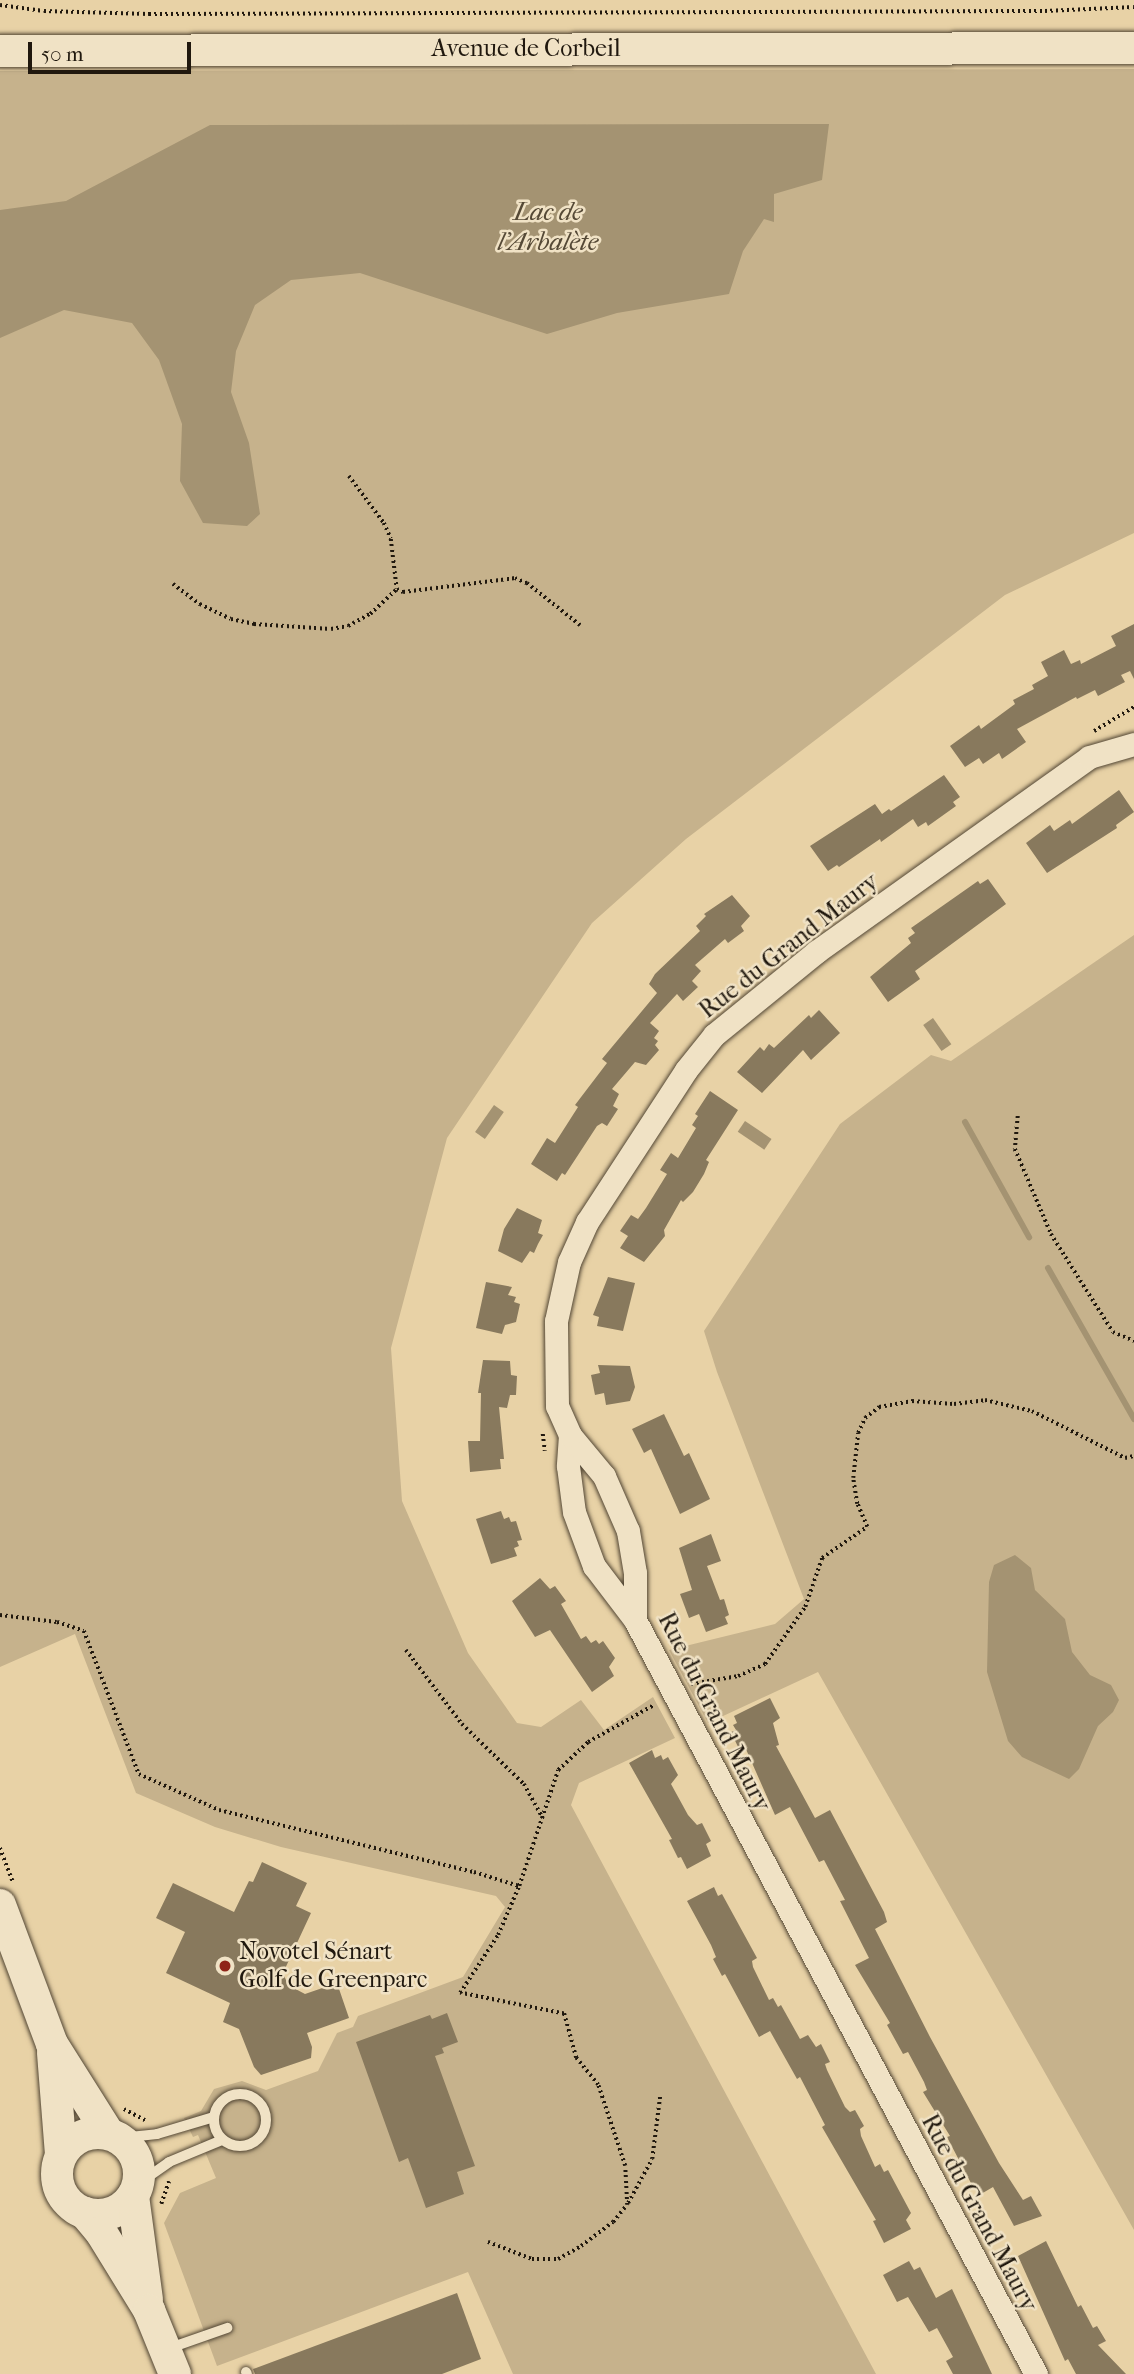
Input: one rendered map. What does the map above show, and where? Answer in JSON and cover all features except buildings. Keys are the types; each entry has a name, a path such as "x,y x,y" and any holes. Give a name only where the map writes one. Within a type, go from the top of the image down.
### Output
{"main road":[{"name":"Avenue de Corbeil","path":"1052,47 1134,40"},
{"name":"Avenue de Corbeil","path":"0,51 1134,48"},
{"path":"0,1905 52,2045 114,2136 137,2159 136,2190 149,2310"},
{"path":"52,2045 61,2155 58,2183 73,2206 85,2213 101,2232 149,2310 171,2362"},
{"path":"61,2155 81,2136 94,2132 114,2136"},
{"path":"85,2213 112,2213 136,2190"}],"street":[{"name":"Rue du Grand Maury","path":"1036,2374 635,1620 635,1573 628,1531 604,1476 570,1435 557,1406 556,1321 569,1262 594,1212 686,1070 714,1035 816,952 1089,757 1134,744"},
{"path":"570,1435 568,1466 573,1512 594,1566 635,1620"}],"lane":[{"path":"237,2094 254,2098 265,2111 265,2129 255,2142 238,2147 222,2140 214,2125 214,2117 222,2101 237,2094"},
{"path":"114,2136 157,2134 214,2117"},
{"path":"136,2190 169,2162 222,2140"},
{"path":"171,2362 227,2328"}],"path":[{"path":"0,5 44,11 149,14 1031,11 1134,7"},
{"path":"349,476 384,523 391,539 397,589"},
{"path":"397,589 403,592 515,578 527,583 580,625"},
{"path":"173,584 200,604 231,619 331,629 348,626 370,614 397,589"},
{"path":"1087,735 1134,707"},
{"path":"1018,1116 1015,1149 1051,1234 1113,1332 1134,1341"},
{"path":"627,2205 625,2166 598,2085 576,2058 564,2014 460,1993 498,1935 519,1886 558,1770 589,1742 694,1682 738,1676 765,1664 805,1607 822,1558 867,1527 857,1504 853,1478 858,1433 865,1418 879,1407 912,1401 954,1404 985,1400 1032,1411 1125,1458 1134,1456"},
{"path":"542,1424 547,1462"},
{"path":"0,1615 57,1622 84,1631 139,1774 219,1810 474,1872 519,1886"},
{"path":"406,1650 463,1724 524,1784 543,1818"},
{"path":"488,2242 532,2259 558,2259 613,2222 627,2205 652,2159 660,2096"}],"shaded area":[{"path":"1134,69 1134,533 1005,595 686,839 592,923 447,1138 391,1348 402,1501 468,1653 517,1723 541,1727 581,1700 604,1730 653,1697 675,1738 579,1783 571,1805 876,2374 513,2374 468,2272 217,2366 164,2223 180,2193 216,2178 198,2135 193,2137 184,2118 201,2111 214,2089 242,2081 266,2090 318,2071 337,2033 353,2027 358,2016 463,1977 505,1907 496,1896 281,1847 215,1827 136,1793 75,1634 0,1667 0,71"},
{"path":"1134,935 1134,2230 818,1672 708,1723 669,1650 775,1624 804,1599 717,1372 704,1331 840,1124 931,1055 951,1061"}],"water":[{"name":"Lac de l'Arbalète","path":"829,124 822,180 774,194 774,222 764,219 743,251 729,294 617,313 547,334 360,273 291,280 255,305 236,351 231,392 249,443 260,514 247,526 203,523 180,481 182,424 159,360 132,323 64,310 0,338 0,210 66,201 210,125"},
{"path":"933,1018 951,1044 942,1051 923,1025"},
{"path":"494,1105 504,1112 485,1139 475,1132"},
{"path":"745,1121 772,1139 764,1150 738,1132"},
{"path":"1015,1555 1031,1568 1035,1590 1065,1619 1072,1652 1090,1675 1111,1685 1119,1700 1113,1712 1098,1726 1079,1769 1069,1779 1022,1757 1008,1741 987,1672 989,1582 994,1565"}],"waterway":[{"path":"965,1122 1029,1237"},
{"path":"1048,1268 1134,1419"}],"place":[{"name":"Novotel Sénart Golf de Greenparc","path":"225,1966"}]}
